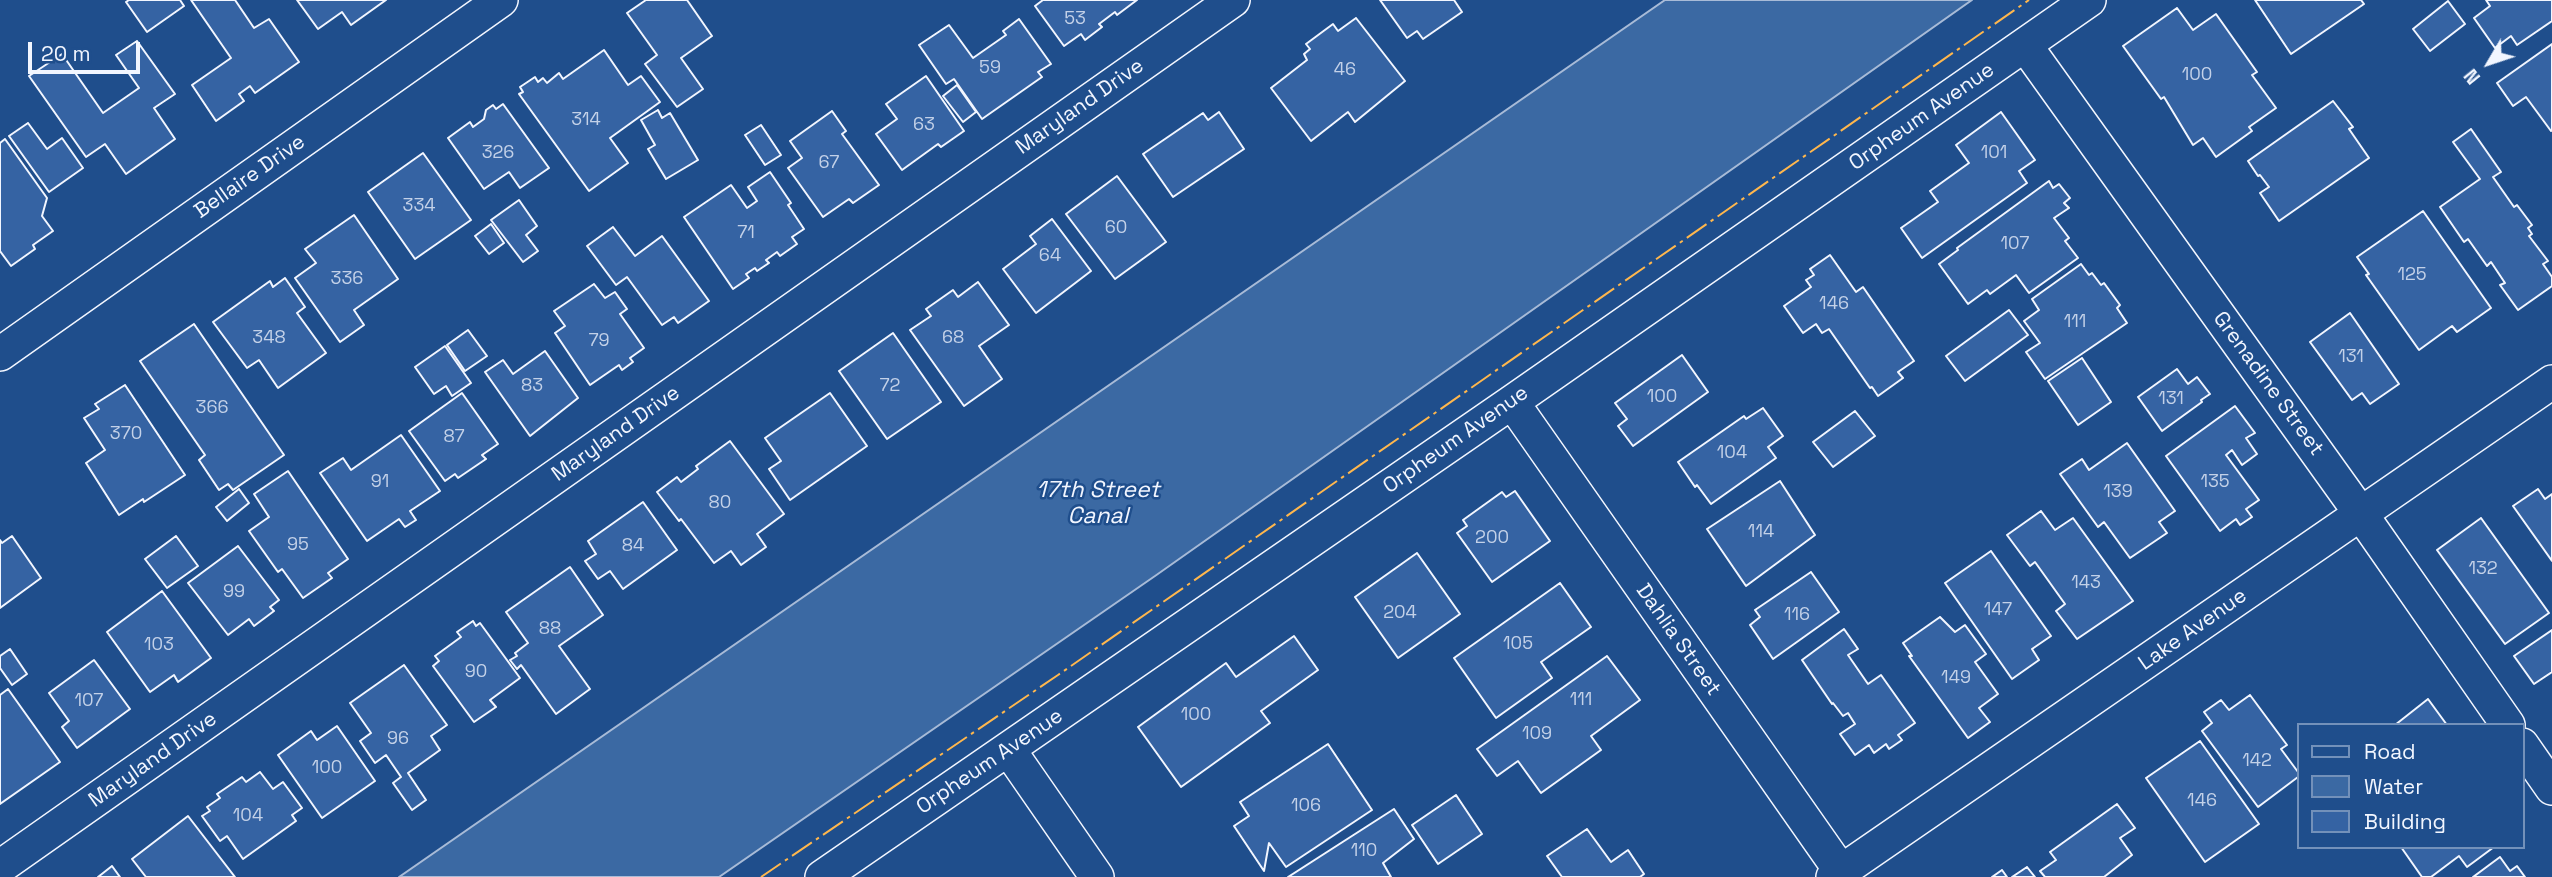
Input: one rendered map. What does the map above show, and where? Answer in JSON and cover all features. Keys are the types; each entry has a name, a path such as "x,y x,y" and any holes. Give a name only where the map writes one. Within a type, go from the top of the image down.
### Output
{"street":[{"name":"Bellaire Drive","path":"0,354 501,0"},
{"name":"Maryland Drive","path":"0,867 1233,0"},
{"name":"Orpheum Avenue","path":"822,877 2089,0"},
{"name":"Grenadine Street","path":"2025,45 2361,514 2507,723"},
{"name":"Lake Avenue","path":"1840,875 2552,382"},
{"name":"Dahlia Street","path":"1511,402 1840,875"},
{"path":"2524,748 2552,788"},
{"path":"1009,750 1097,877"}],"water":[{"name":"17th Street Canal","path":"1665,0 1972,0 1155,576 719,877 399,877"}],"building":[{"path":"180,0 184,6 147,32 126,2"},
{"path":"191,0 235,0 254,28 269,19 299,62 255,93 250,86 239,94 244,101 216,121 192,85 231,58"},
{"path":"297,0 386,0 351,25 342,12 318,29"},
{"path":"646,0 687,0 712,36 681,58 703,89 677,107 645,64 657,55 627,13"},
{"path":"1043,0 1137,0 1099,24 1102,27 1085,40 1081,34 1064,46 1035,6"},
{"path":"1380,0 1454,0 1462,12 1423,39 1417,31 1407,38"},
{"path":"2255,0 2361,0 2364,4 2291,54"},
{"path":"2486,0 2552,0 2552,21 2517,45 2511,36 2495,48 2474,18 2490,6"},
{"path":"2448,1 2465,24 2430,51 2413,29"},
{"path":"2177,8 2193,30 2216,14 2257,72 2252,75 2276,108 2249,127 2252,131 2216,157 2203,138 2193,145 2164,97 2161,99 2123,46"},
{"path":"1356,18 1405,81 1355,122 1348,112 1311,141 1271,88 1307,60 1304,54 1310,49 1306,44 1333,24 1338,31"},
{"path":"1019,19 1051,64 1038,72 1042,77 982,119 954,79 946,84 919,45 949,25 973,58 1006,35 1003,31"},
{"path":"137,41 175,94 154,108 175,139 126,174 105,144 86,157 29,76 62,54 103,113 139,88 116,55"},
{"path":"2552,44 2551,131 2526,97 2513,106 2497,83"},
{"path":"604,50 628,85 641,76 660,102 610,138 628,163 589,191 519,94 523,92 520,87 535,77 538,82 543,78 547,83 559,73 563,79"},
{"path":"926,76 964,131 941,147 938,144 902,170 876,134 897,119 886,104"},
{"path":"957,85 976,112 963,122 943,96"},
{"path":"2333,101 2353,127 2349,129 2369,158 2279,221 2260,193 2269,187 2248,161"},
{"path":"503,104 549,168 520,188 509,172 484,189 448,138 470,122 473,127 484,119 486,110 493,105 496,109"},
{"path":"658,110 662,118 670,113 698,160 666,179 648,149 655,145 641,120"},
{"path":"832,111 846,131 842,134 879,185 853,203 849,199 823,217 788,168 802,158 790,141"},
{"path":"1219,112 1244,149 1173,197 1143,154 1203,113 1208,120"},
{"path":"2001,112 2035,160 2019,171 2027,183 1922,258 1901,228 1938,202 1930,191 1969,163 1956,145"},
{"path":"28,123 47,149 62,138 83,168 49,192 9,136"},
{"path":"761,125 781,155 765,165 745,135"},
{"path":"2471,129 2501,172 2493,177 2514,207 2517,205 2532,225 2528,228 2532,234 2529,236 2548,261 2543,264 2552,277 2552,286 2518,310 2500,285 2505,283 2491,262 2487,266 2468,239 2464,242 2440,207 2480,179 2453,142"},
{"path":"5,139 47,198 42,216 53,231 33,245 35,249 11,266 0,251 0,143"},
{"path":"423,153 471,220 415,259 368,192"},
{"path":"770,172 791,203 788,205 804,229 792,237 797,244 780,256 777,252 766,260 769,263 746,274 749,278 733,289 684,217 731,185 747,208 757,201 748,187"},
{"path":"1117,176 1166,242 1115,279 1066,214"},
{"path":"2049,181 2053,188 2059,184 2070,198 2064,203 2069,208 2054,218 2069,238 2065,241 2078,258 2029,293 2016,275 1990,294 1987,290 1968,304 1939,264"},
{"path":"519,200 537,226 526,235 538,251 523,262 491,220"},
{"path":"2423,211 2491,308 2457,332 2452,326 2419,350 2366,275 2369,274 2357,257"},
{"path":"354,215 398,279 354,310 364,325 340,342 295,278 316,263 305,249"},
{"path":"1052,219 1091,271 1036,313 1003,269 1036,244 1030,236"},
{"path":"491,224 504,243 489,254 475,236"},
{"path":"613,227 635,256 662,236 709,301 678,323 674,317 662,325 627,277 616,285 587,246"},
{"path":"1830,255 1856,292 1863,287 1914,361 1898,372 1903,378 1878,396 1829,329 1822,333 1816,324 1803,333 1784,306 1811,287 1806,280 1814,275 1810,269"},
{"path":"2081,264 2101,285 2104,283 2120,305 2117,308 2127,323 2045,379 2026,352 2040,343 2024,321 2039,310 2032,299"},
{"path":"285,278 305,307 297,313 326,353 278,388 259,360 247,368 213,322 270,281 273,287"},
{"path":"978,282 1009,325 979,346 1002,379 964,406 910,330 931,316 926,309 953,290 958,297"},
{"path":"594,284 605,298 615,292 627,309 620,314 644,348 630,358 633,362 622,370 619,365 590,385 555,333 565,326 554,311"},
{"path":"2009,310 2028,335 1965,381 1946,356"},
{"path":"2350,313 2399,384 2370,404 2362,393 2352,400 2310,342"},
{"path":"194,324 284,455 233,490 228,484 219,490 199,460 205,455 140,361"},
{"path":"468,330 487,356 465,371 447,345"},
{"path":"893,333 941,402 887,439 839,371"},
{"path":"445,346 471,383 452,396 446,386 434,394 415,367"},
{"path":"545,351 578,398 530,436 485,372 503,360 513,374"},
{"path":"1682,355 1708,392 1633,446 1618,426 1627,419 1615,403"},
{"path":"2082,358 2111,402 2078,425 2048,381"},
{"path":"2177,369 2188,384 2197,377 2210,394 2162,431 2138,397"},
{"path":"125,385 185,475 119,515 86,463 105,450 84,418 99,409 95,404"},
{"path":"462,393 498,444 482,455 486,459 458,478 455,474 445,481 409,431"},
{"path":"830,393 867,446 790,500 769,469 781,461 765,438"},
{"path":"2235,406 2255,433 2246,438 2257,454 2242,465 2232,450 2226,455 2259,500 2246,509 2252,517 2240,525 2236,519 2220,531 2166,456"},
{"path":"1763,408 1783,436 1768,447 1776,458 1711,504 1678,462 1744,416 1746,419"},
{"path":"1855,411 1875,436 1833,467 1813,442"},
{"path":"401,435 440,491 410,511 416,520 405,527 399,519 367,541 320,473 343,458 351,470"},
{"path":"730,441 784,514 757,534 766,547 741,565 731,551 714,563 657,492 677,477 681,482 698,469 696,466"},
{"path":"2127,443 2175,511 2159,522 2167,533 2130,558 2104,522 2098,527 2060,474 2082,459 2089,470"},
{"path":"288,471 348,559 328,573 332,578 303,598 282,569 278,572 249,531 269,517 254,494"},
{"path":"1780,481 1815,535 1746,586 1707,529"},
{"path":"239,489 249,503 227,521 216,507"},
{"path":"2538,489 2545,499 2552,494 2552,561 2513,506"},
{"path":"1515,491 1550,541 1492,582 1457,533 1467,526 1463,520 1502,492 1506,497"},
{"path":"643,502 677,550 623,589 610,571 598,579 585,561 596,554 588,541"},
{"path":"2041,511 2055,530 2073,518 2133,601 2077,639 2056,611 2065,604 2035,562 2030,566 2007,535"},
{"path":"2481,518 2549,613 2505,644 2437,550"},
{"path":"12,536 41,578 0,608 0,540 2,543"},
{"path":"176,536 198,566 167,588 145,559"},
{"path":"238,546 279,600 270,607 274,611 254,626 249,619 228,635 188,583"},
{"path":"1991,551 2051,636 2032,649 2039,660 2012,679 1945,583"},
{"path":"1417,553 1460,614 1398,658 1355,597"},
{"path":"570,567 603,615 559,646 590,689 556,714 521,665 517,669 510,660 528,643 506,612"},
{"path":"1811,572 1839,612 1773,659 1750,625 1760,617 1755,610"},
{"path":"1560,583 1591,627 1541,662 1552,678 1496,718 1454,658"},
{"path":"162,591 211,658 178,682 174,675 150,692 107,632"},
{"path":"1940,617 1955,632 1965,625 1986,654 1975,662 1998,694 1979,708 1990,722 1968,738 1909,656 1912,656 1903,643"},
{"path":"473,621 476,626 480,623 520,678 490,700 496,707 474,722 433,666 439,661 435,656 461,637 457,632"},
{"path":"1844,629 1858,649 1848,655 1868,684 1881,675 1915,723 1898,735 1902,740 1889,749 1886,744 1874,753 1869,745 1855,755 1840,734 1855,724 1848,713 1843,716 1832,704 1802,660"},
{"path":"2552,630 2552,672 2534,684 2514,656"},
{"path":"1294,636 1318,670 1261,711 1270,723 1181,787 1138,727 1226,663 1236,677"},
{"path":"10,649 27,674 12,685 0,668 0,656"},
{"path":"1607,656 1640,700 1591,736 1601,750 1541,793 1518,761 1497,776 1477,749"},
{"path":"94,660 130,709 77,748 62,727 69,721 49,693"},
{"path":"404,665 447,725 431,736 440,750 408,773 426,800 412,810 393,783 401,777 386,755 375,763 360,741 371,733 350,703"},
{"path":"8,689 60,762 0,804 0,695"},
{"path":"2250,695 2287,745 2281,749 2296,769 2296,778 2258,807 2202,731 2212,723 2204,712 2221,700 2229,710"},
{"path":"2428,699 2446,723 2398,723"},
{"path":"337,726 375,781 322,818 278,755 311,731 317,740"},
{"path":"2200,741 2259,824 2205,862 2146,778"},
{"path":"1328,744 1372,810 1286,867 1269,843 1264,871 1234,826 1249,816 1240,802"},
{"path":"260,772 273,789 283,782 302,808 292,815 296,821 243,859 227,836 220,841 202,816 210,811 207,807 220,798 217,794 242,777 246,782"},
{"path":"1456,795 1482,834 1438,864 1412,825"},
{"path":"2117,804 2135,828 2120,838 2132,855 2104,877 2045,877 2040,871 2056,860 2050,852"},
{"path":"1394,809 1414,839 1383,863 1391,877 1288,877"},
{"path":"188,816 235,877 146,877 132,859"},
{"path":"1587,829 1611,862 1628,850 1644,874 1640,877 1562,877 1547,856"},
{"path":"2402,849 2491,849 2467,867 2459,856 2431,877 2422,877"},
{"path":"2500,857 2510,871 2517,866 2525,877 2473,877"},
{"path":"112,866 120,877 98,877"},
{"path":"2027,867 2035,877 2012,877"},
{"path":"2002,870 2007,877 1992,877"}],"power":[{"path":"761,877 1058,675 2029,0"}]}
